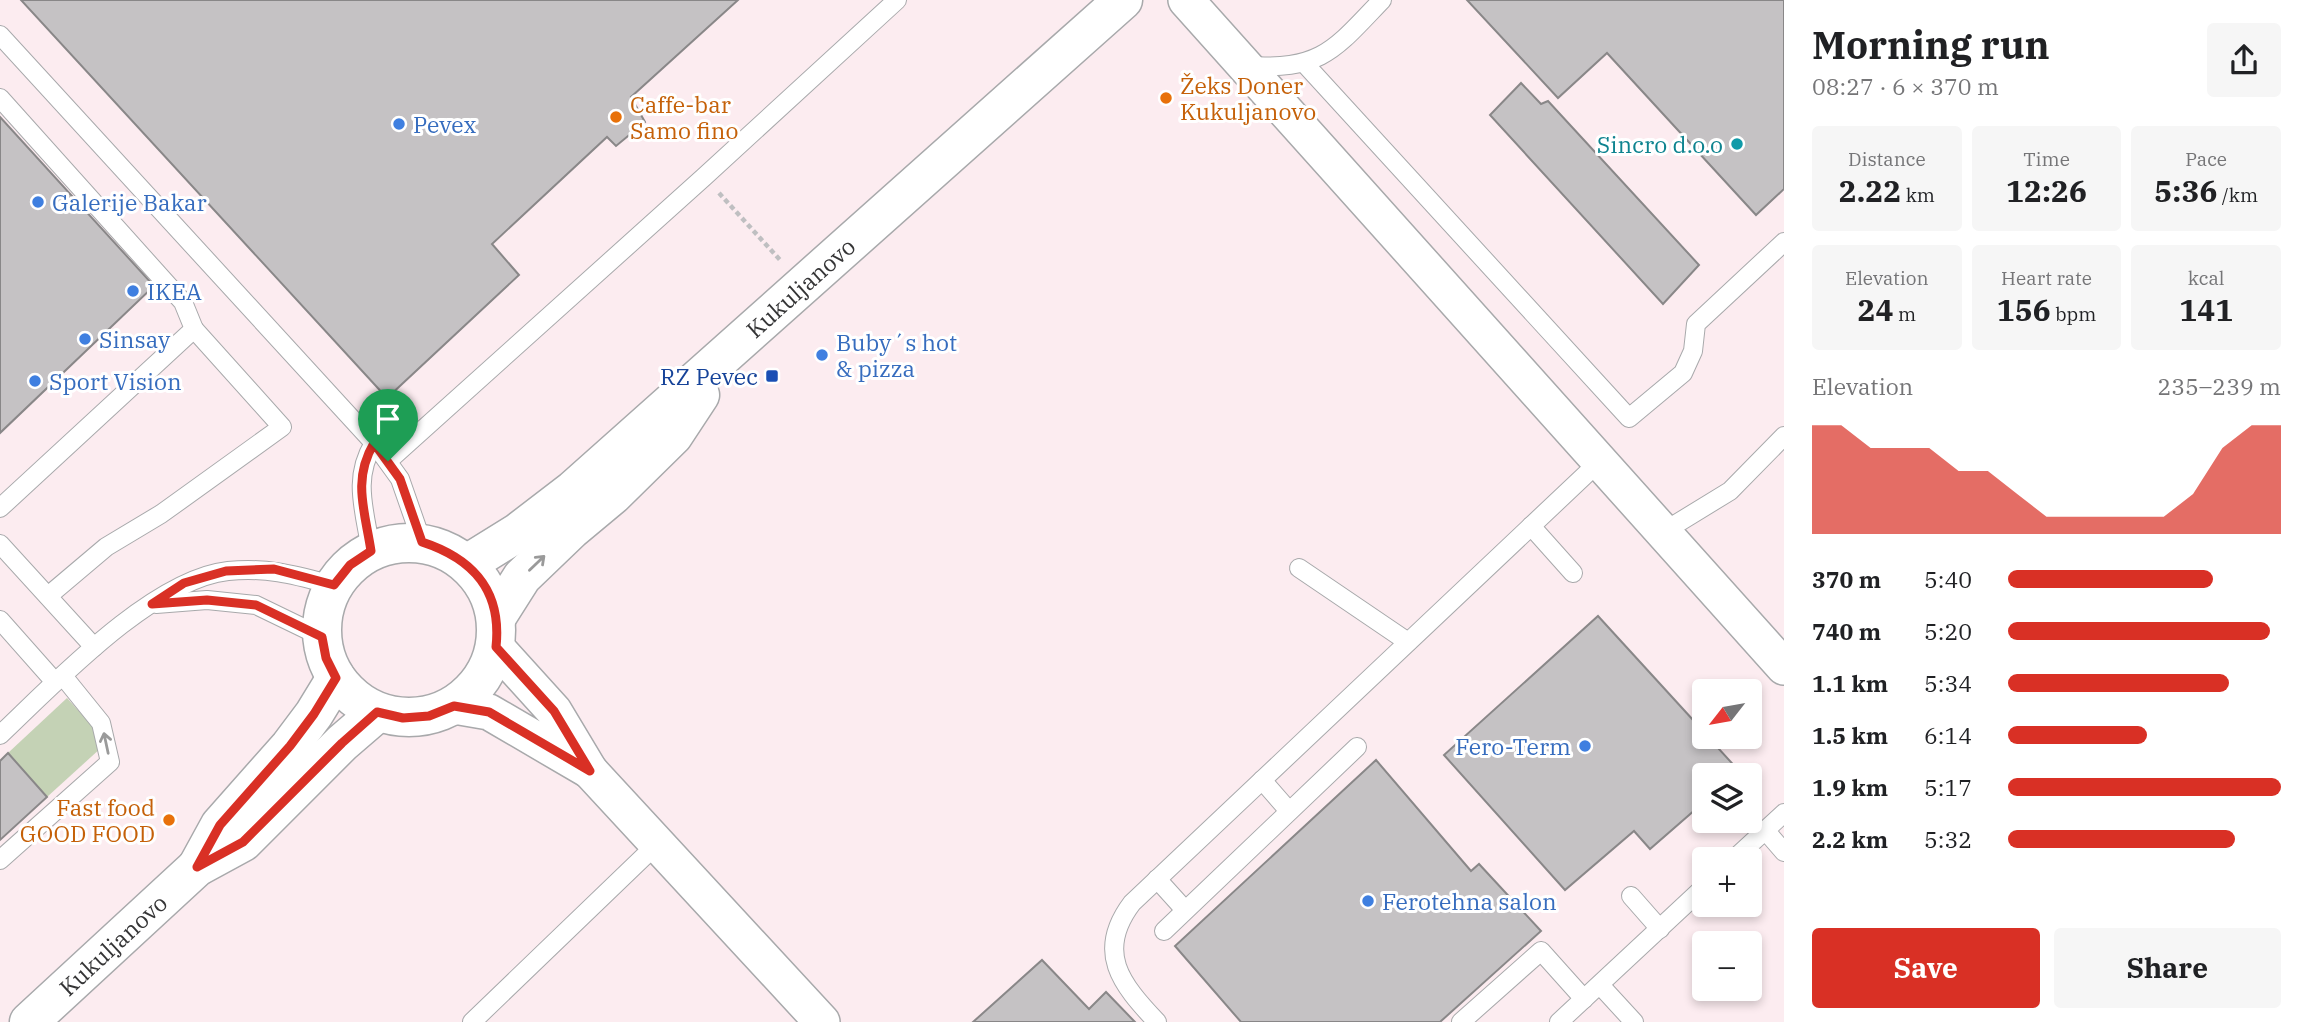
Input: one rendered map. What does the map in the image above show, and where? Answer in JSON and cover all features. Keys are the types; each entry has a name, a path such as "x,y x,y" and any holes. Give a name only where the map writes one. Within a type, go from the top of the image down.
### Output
{"main road":[{"name":"Kukuljanovo","path":"467,564 517,533 573,491 1123,0"},
{"path":"496,632 487,588 467,564 446,550 422,542 405,542 371,551 350,565 334,585 322,618 326,658 336,678 354,698 377,712 403,718 429,716 454,706 473,691 487,670 496,632 522,578 673,436 725,355"},
{"path":"197,867 220,825 290,746 336,678"},
{"path":"197,867 243,842 342,743 377,712"},
{"name":"Kukuljanovo","path":"29,1022 197,867"}],"street":[{"path":"1186,0 1784,667"},
{"path":"496,632 554,711 590,771 822,1022"},
{"path":"454,706 489,712 590,771"}],"lane":[{"path":"388,461 705,177 897,0"},
{"path":"1245,65 1277,67 1321,58 1382,0"},
{"path":"0,35 374,443 400,479 422,542"},
{"path":"1304,63 1629,418 1683,373 1693,351 1696,324 1784,242"},
{"path":"0,98 183,302 194,329 282,426 161,514 106,548 48,596"},
{"path":"0,508 194,329"},
{"path":"1663,532 1730,491 1784,436"},
{"path":"371,551 360,476 374,443"},
{"path":"1157,1022 1121,978 1114,957 1114,937 1126,911 1600,461"},
{"path":"1531,526 1573,573"},
{"path":"0,544 93,647"},
{"path":"1299,568 1408,642"},
{"path":"0,735 93,647 184,583 226,571 274,569 334,585"},
{"path":"152,604 207,600 256,605 322,637"},
{"path":"0,620 101,723 110,762 0,860"},
{"path":"1164,931 1357,747"},
{"path":"1262,780 1289,811"},
{"path":"1747,847 1784,813"},
{"path":"1765,830 1784,852"},
{"path":"472,1022 657,844"},
{"path":"1157,879 1185,910"},
{"path":"1631,896 1660,929"},
{"path":"1559,1022 1692,898"},
{"path":"1461,1022 1541,951 1584,999"},
{"path":"1600,985 1634,1022"}],"path":[{"path":"705,177 784,265"}],"shaded area":[{"path":"0,0 1784,0 1784,1022 0,1022"}],"green space":[{"path":"67,698 96,730 102,747 47,797 8,753"}],"building":[{"path":"21,0 738,0 631,97 645,122 616,146 607,137 492,244 519,275 387,398"},
{"name":"Sincro d.o.o","path":"1467,0 1784,0 1784,189 1756,215 1607,53 1558,98"},
{"path":"1521,83 1541,104 1548,101 1699,265 1663,304 1490,115"},
{"name":"Galerije Bakar","path":"0,117 154,286 0,433"},
{"name":"Fero-Term","path":"1598,616 1692,719 1692,749 1719,749 1732,763 1692,763 1692,812 1650,849 1634,831 1565,890 1444,755"},
{"path":"8,753 47,797 0,840 0,761"},
{"name":"Ferotehna salon","path":"1376,760 1471,871 1479,864 1541,931 1440,1022 1241,1022 1175,946"},
{"path":"1042,960 1089,1009 1106,992 1135,1022 973,1022"}],"place":[{"name":"Žeks Doner Kukuljanovo","path":"1166,98"},
{"name":"Caffe-bar Samo fino","path":"616,117"},
{"name":"Pevex","path":"399,124"},
{"name":"Sincro d.o.o","path":"1737,144"},
{"name":"Galerije Bakar","path":"38,202"},
{"name":"IKEA","path":"133,291"},
{"name":"Sinsay","path":"85,339"},
{"name":"Buby´s hot & pizza","path":"822,355"},
{"name":"RZ Pevec","path":"772,376"},
{"name":"Sport Vision","path":"35,381"},
{"name":"Fero-Term","path":"1585,746"},
{"name":"Fast food GOOD FOOD","path":"169,820"},
{"name":"Ferotehna salon","path":"1368,901"}],"route":[{"path":"374,443 388,461 407,495 422,542 446,550 467,564 487,588 496,618 496,647 554,711 590,771 489,712 454,706 429,716 403,718 377,712 342,743 243,842 197,867 220,825 290,746 336,678 326,658 322,637 256,605 207,600 152,604 184,583 226,571 274,569 334,585 350,565 371,551 360,476 374,443"}]}
